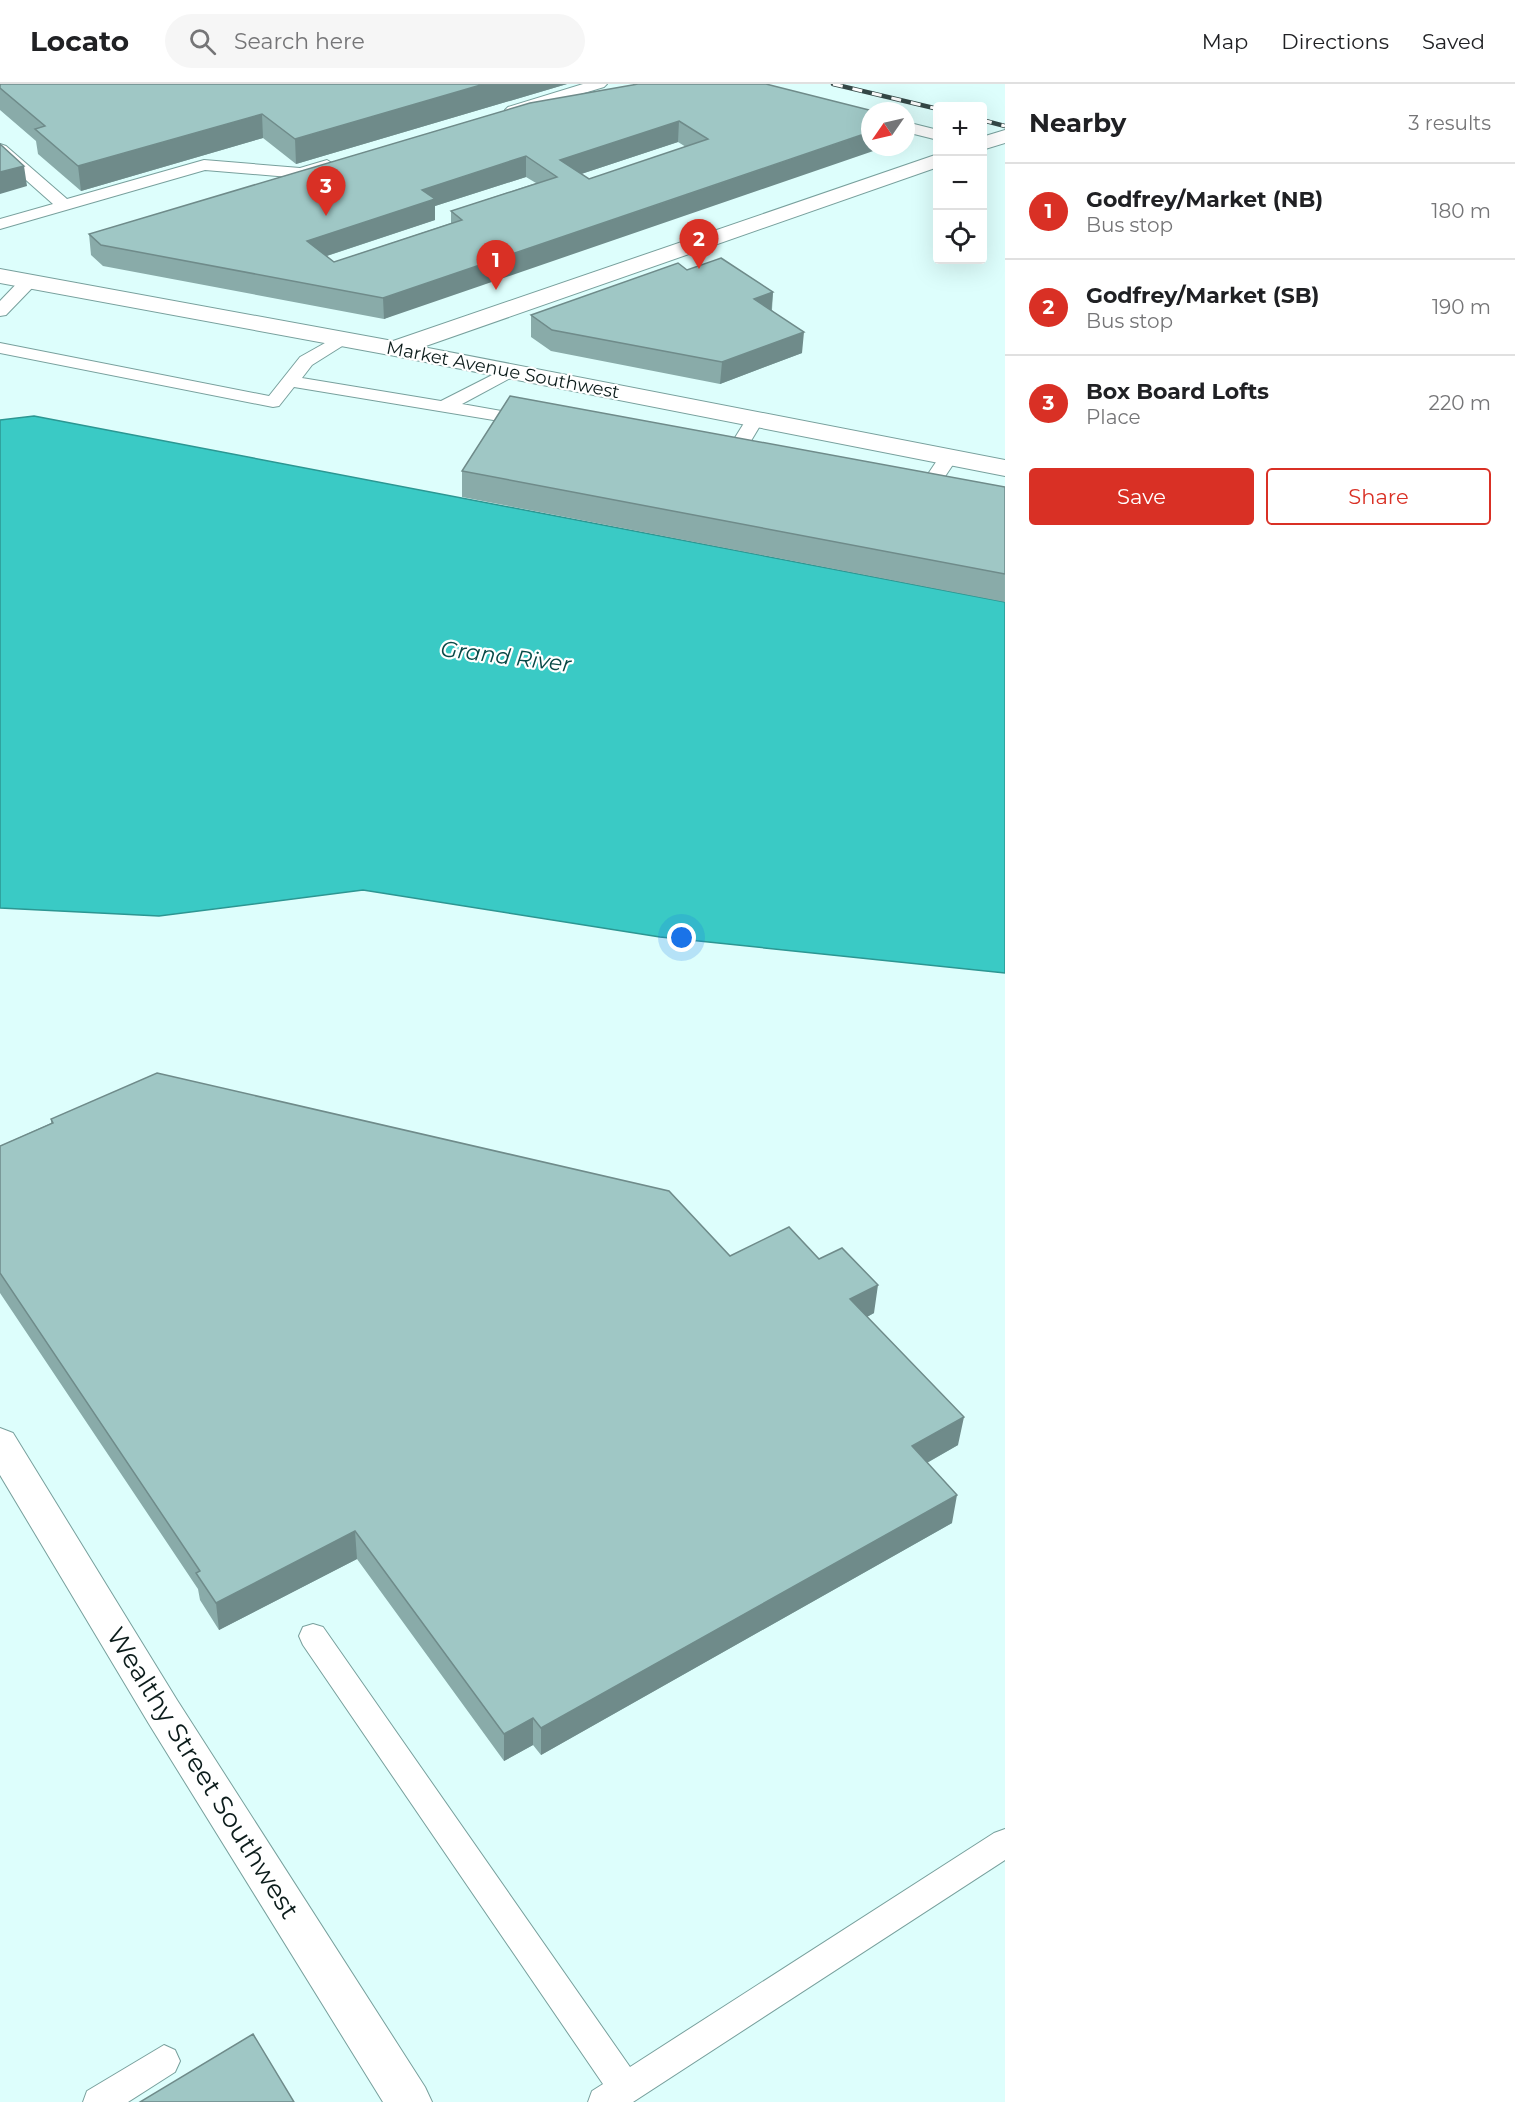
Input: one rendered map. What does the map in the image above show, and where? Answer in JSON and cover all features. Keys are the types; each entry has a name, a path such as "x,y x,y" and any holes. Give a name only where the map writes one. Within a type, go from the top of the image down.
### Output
{"main road":[{"path":"987,142 1005,136"},
{"path":"395,349 933,162"},
{"name":"Market Avenue Southwest","path":"0,276 395,349 1005,468"},
{"name":"Wealthy Street Southwest","path":"0,1443 163,1712 409,2102"}],"lane":[{"path":"495,115 598,84"},
{"path":"915,129 933,134"},
{"path":"0,149 64,205"},
{"path":"0,224 204,165 301,173 346,159"},
{"path":"0,311 29,281"},
{"path":"0,348 273,402 306,362 341,339"},
{"path":"443,407 510,371"},
{"path":"290,381 548,424"},
{"path":"732,457 755,419"},
{"path":"709,453 754,462"},
{"path":"923,495 949,457"},
{"path":"900,491 946,500"},
{"path":"313,1636 614,2095 1005,1843"},
{"path":"99,2102 164,2061"}],"water":[{"name":"Grand River","path":"34,416 1005,602 1005,973 660,937 363,890 159,916 0,908 0,420"}],"building":[{"path":"1,84 484,84 295,139 262,114 78,166 35,129 45,126 0,88"},
{"path":"638,84 766,84 861,108 861,135 383,298 101,245 89,234 530,103","holes":["679,121 708,139 589,179 560,160","526,156 557,177 451,211 462,220 334,262 307,241 435,199 422,190"]},
{"path":"0,144 24,166 0,172"},
{"path":"721,258 773,292 754,299 804,332 722,362 552,330 531,315 678,263 687,270"},
{"path":"510,396 1005,487 1005,574 462,471"},
{"path":"157,1073 669,1191 730,1256 789,1227 819,1259 842,1248 878,1285 850,1299 964,1417 912,1446 957,1495 541,1728 533,1718 504,1734 355,1531 216,1603 196,1573 200,1571 0,1273 0,1146 53,1123 51,1119"},
{"path":"253,2034 294,2102 140,2102"}],"railway":[{"path":"833,84 933,108"},
{"path":"987,121 1005,126"}],"place":[{"name":"Box Board Lofts","path":"326,216"},
{"name":"Godfrey/Market (SB)","path":"699,269"},
{"name":"Godfrey/Market (NB)","path":"496,290"}]}
